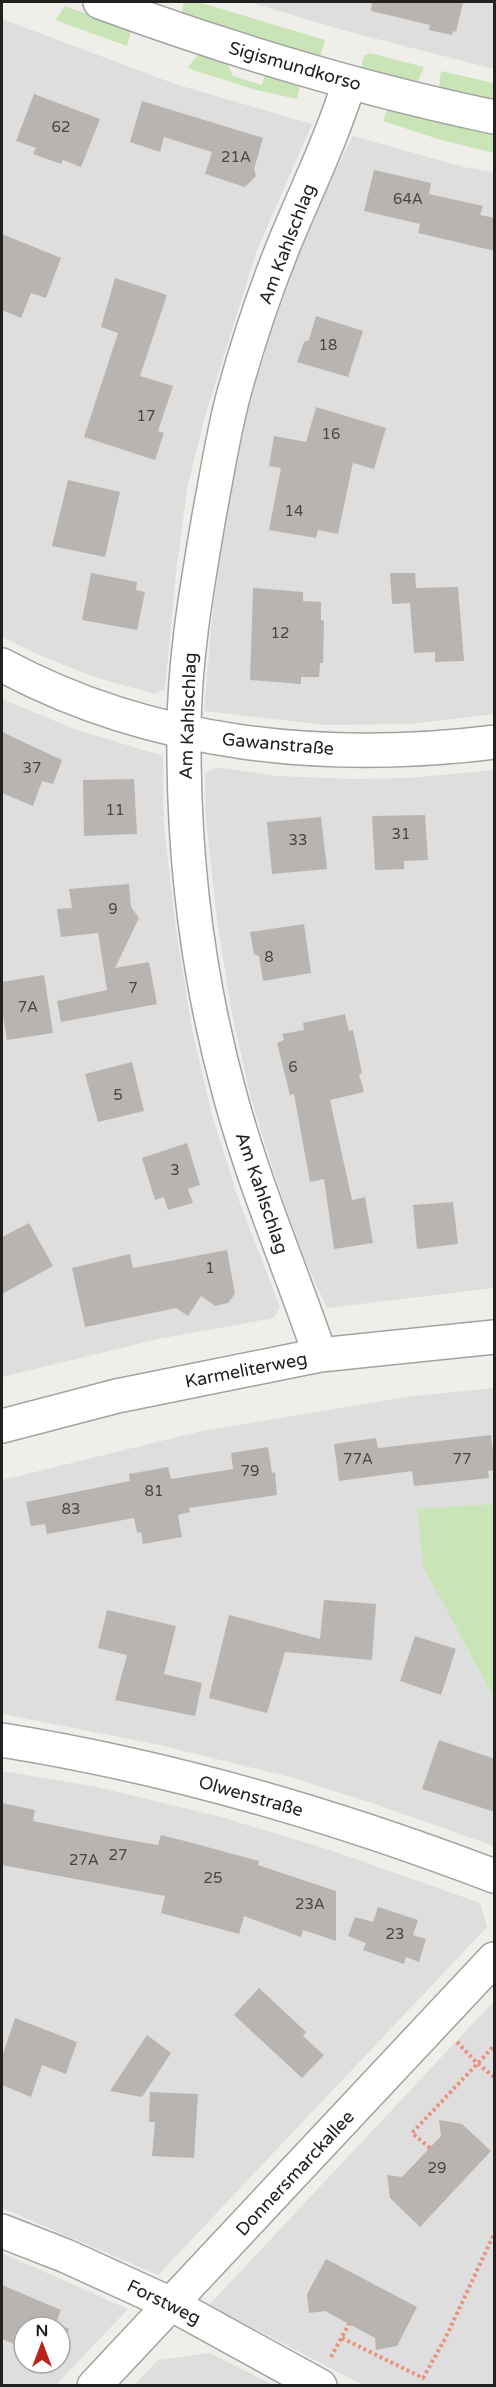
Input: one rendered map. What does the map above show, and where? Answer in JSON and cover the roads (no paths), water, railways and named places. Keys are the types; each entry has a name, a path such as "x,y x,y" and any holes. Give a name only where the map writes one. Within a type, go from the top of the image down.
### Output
{"street":[{"name":"Sigismundkorso","path":"100,2 202,38 349,82 495,117"},
{"name":"Am Kahlschlag","path":"320,1356 255,1178 230,1097 214,1025 198,939 188,842 184,732 191,633 200,567 234,394 284,245 327,144 349,82"},
{"name":"Gawanstraße","path":"2,665 83,703 184,732 252,745 317,750 381,751 495,742"},
{"name":"Karmeliterweg","path":"2,1426 117,1396 320,1356 495,1337"},
{"name":"Olwenstraße","path":"2,1740 65,1750 152,1769 283,1803 409,1844 495,1876"},
{"name":"Donnersmarckallee","path":"94,2385 495,1959"},
{"name":"Forstweg","path":"2,2231 66,2256 324,2374"}]}
